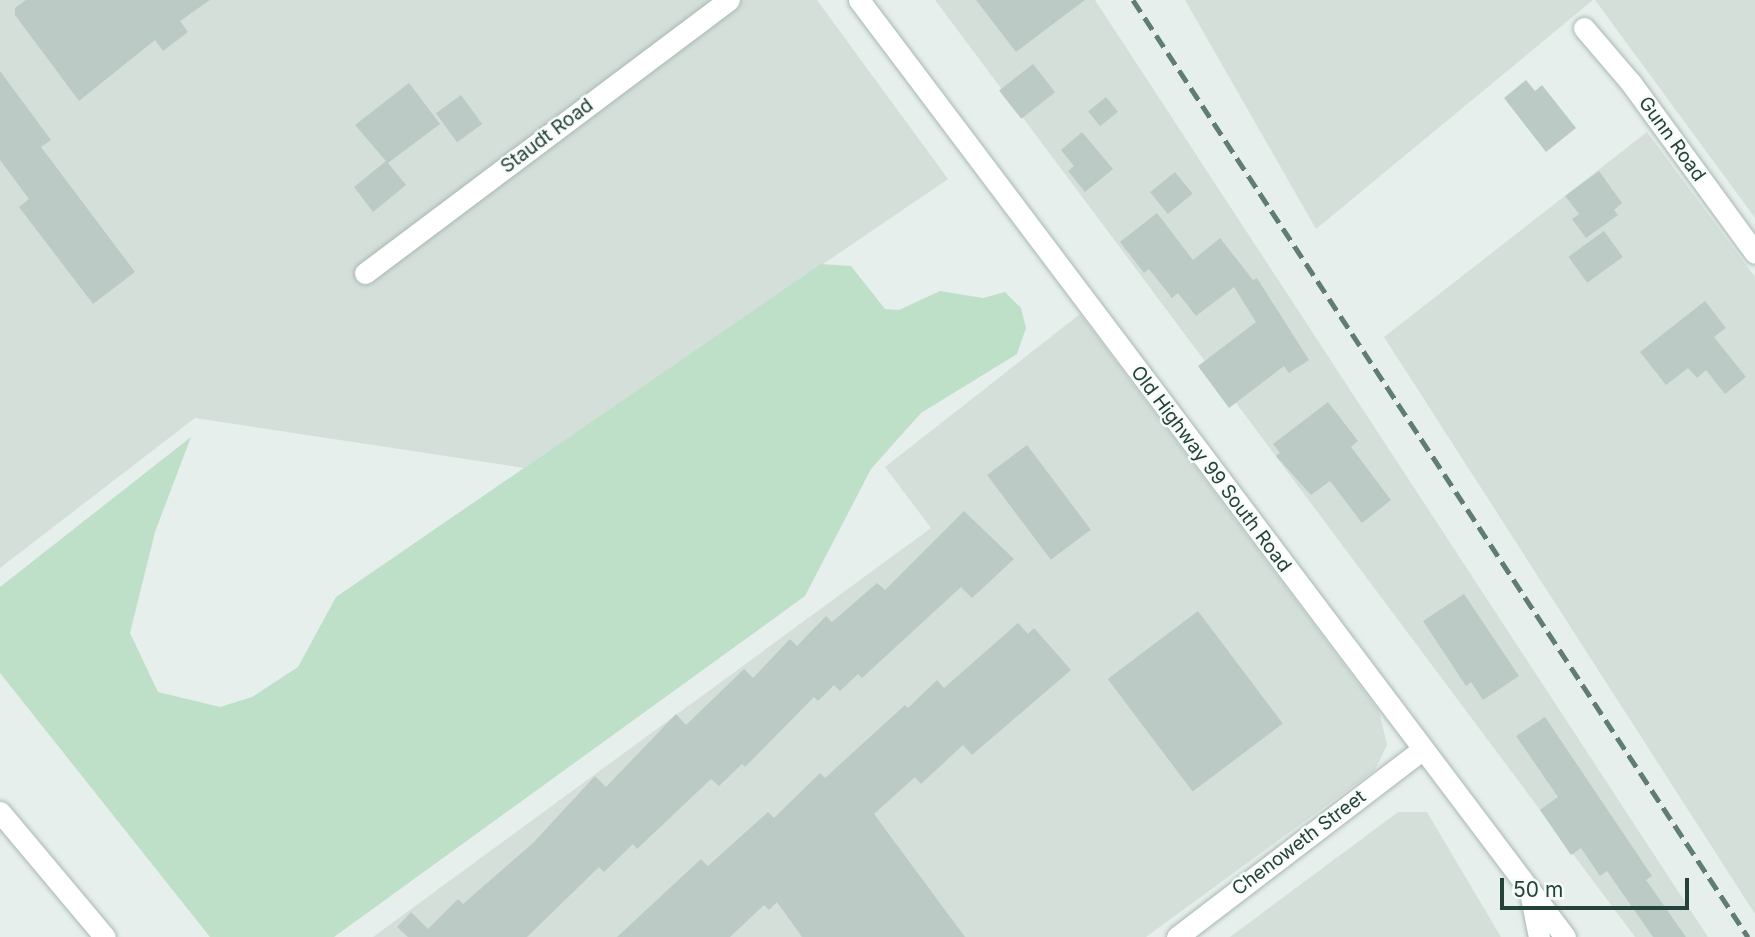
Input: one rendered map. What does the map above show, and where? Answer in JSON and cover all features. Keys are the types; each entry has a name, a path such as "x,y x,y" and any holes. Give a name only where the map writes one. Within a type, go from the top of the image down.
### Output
{"street":[{"name":"Staudt Road","path":"365,273 729,0"},
{"name":"Old Highway 99 South Road","path":"859,0 1565,937"},
{"name":"Gunn Road","path":"1584,28 1631,83 1755,253"},
{"name":"Chenoweth Street","path":"1177,937 1422,750"},
{"path":"0,811 105,937"},
{"path":"1531,894 1539,937"}],"shaded area":[{"path":"0,0 817,0 948,179 524,468 195,418 0,568"},
{"path":"935,0 1095,0 1708,937 1635,937"},
{"path":"1185,0 1593,0 1316,229"},
{"path":"1595,0 1755,0 1755,218"},
{"path":"1647,132 1755,277 1755,914 1384,337"},
{"path":"1080,314 1379,711 1387,745 1375,770 1146,937 373,937 931,528 885,467"},
{"path":"1398,812 1427,812 1501,937 1230,937"}],"green space":[{"path":"821,264 851,266 885,309 899,310 940,291 983,298 1005,292 1021,308 1026,328 1017,354 921,413 871,469 805,596 334,937 210,937 0,673 0,587 191,437 155,532 130,633 158,692 220,707 252,697 298,667 336,597"}],"building":[{"path":"26,0 210,0 180,21 188,32 163,51 155,40 79,101 15,15 15,8"},
{"path":"976,0 1085,0 1016,52"},
{"path":"1033,64 1055,92 1021,119 999,90"},
{"path":"0,71 51,140 41,147 135,272 93,304 19,207 29,199 0,160"},
{"path":"1526,80 1535,91 1542,85 1576,128 1546,152 1504,98"},
{"path":"409,83 440,124 388,163 406,185 373,212 354,187 386,161 355,125"},
{"path":"461,95 482,124 457,142 436,113"},
{"path":"1106,97 1118,112 1100,126 1088,111"},
{"path":"1082,132 1113,169 1085,192 1068,171 1074,166 1061,150"},
{"path":"1599,171 1622,203 1614,210 1618,215 1586,238 1572,219 1579,214 1565,196"},
{"path":"1175,172 1193,194 1168,214 1150,192"},
{"path":"1157,213 1193,260 1220,238 1253,280 1257,278 1309,360 1289,373 1284,366 1229,408 1198,366 1256,322 1234,287 1196,316 1178,293 1172,298 1149,269 1144,273 1120,242"},
{"path":"1604,231 1623,257 1587,283 1568,257"},
{"path":"1705,301 1726,328 1714,337 1746,377 1725,394 1706,370 1697,378 1688,368 1666,385 1640,352"},
{"path":"1328,402 1358,441 1351,447 1391,500 1362,523 1330,481 1311,495 1276,456 1280,453 1273,444"},
{"path":"1027,445 1091,530 1051,560 987,475"},
{"path":"964,511 1014,559 972,598 961,587 862,678 858,674 840,691 834,685 818,701 814,697 745,767 742,764 719,786 711,779 637,849 633,844 604,872 599,867 527,937 408,937 397,927 411,912 428,929 458,899 463,904 533,843 595,776 606,787 676,714 686,725 744,669 753,678 790,639 797,646 826,616 832,622 877,583 885,590"},
{"path":"1464,594 1519,676 1483,700 1471,682 1466,686 1423,621"},
{"path":"1198,611 1283,724 1193,792 1108,679"},
{"path":"1018,623 1028,634 1034,628 1071,670 972,755 963,745 921,784 915,777 874,814 965,937 802,937 777,902 769,910 764,905 730,937 617,937 701,859 708,866 768,812 774,818 820,773 825,778 905,705 908,708 937,680 944,688"},
{"path":"1545,717 1652,876 1646,880 1686,937 1653,937 1607,871 1600,876 1581,848 1571,855 1540,810 1558,797 1516,736"}],"railway":[{"path":"1133,0 1748,937"}]}
